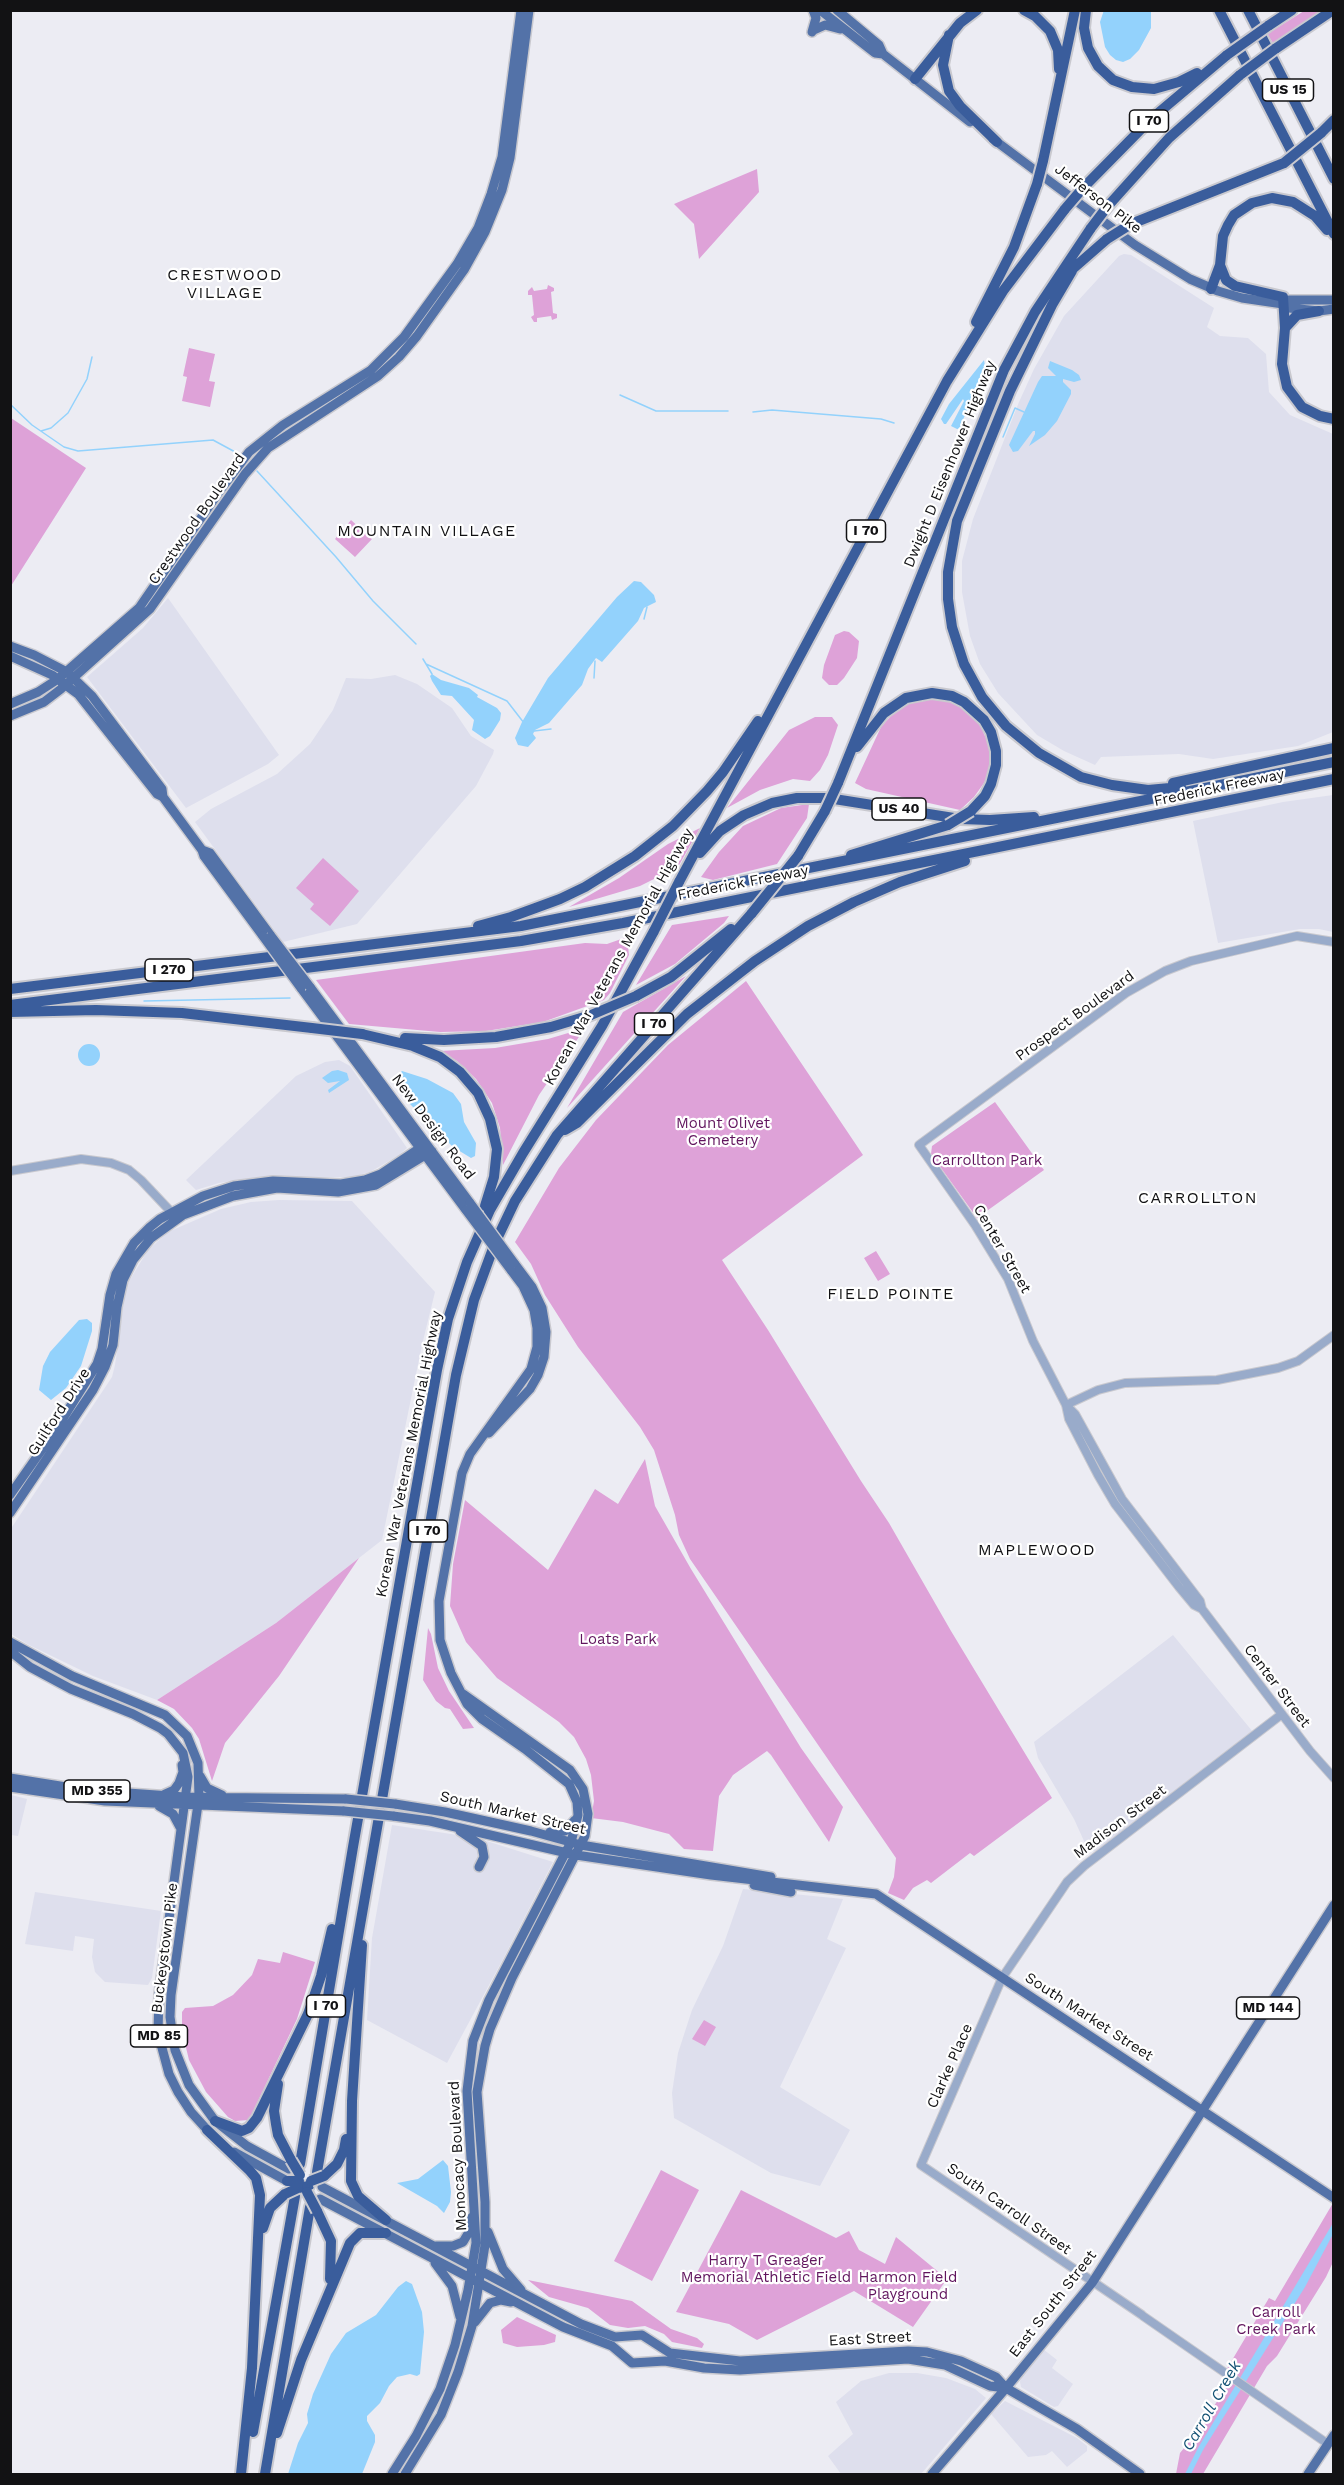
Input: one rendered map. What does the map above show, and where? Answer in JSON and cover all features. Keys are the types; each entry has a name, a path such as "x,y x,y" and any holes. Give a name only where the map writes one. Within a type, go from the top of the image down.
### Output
{"highway":[{"path":"915,80 949,35 960,23 978,10"},
{"path":"1024,10 1043,23 1058,50 1059,71 1056,99"},
{"path":"947,381 1014,247 1037,184 1075,10"},
{"path":"1086,10 1085,38 1092,57 1105,74 1122,84 1143,89 1167,86 1191,77 1224,57"},
{"name":"US 15","path":"1248,10 1332,175"},
{"name":"Dwight D Eisenhower Highway","path":"786,681 947,381 1003,291 1065,209 1143,127 1224,57 1292,10"},
{"name":"Dwight D Eisenhower Highway","path":"752,913 798,856 825,811 848,759 989,403 1022,336 1055,279 1107,207 1169,138 1240,75 1334,10"},
{"name":"US 15","path":"1219,11 1334,234"},
{"path":"949,35 943,65 949,91 960,106 997,142"},
{"path":"1202,790 1187,787 1130,789 1094,781 1075,774 1028,746 1006,726 982,697 960,656 952,627 948,590 950,550 961,512 1010,391 1052,305 1072,271 1107,239 1131,224 1284,164 1329,123"},
{"path":"1211,289 1220,265 1223,236 1234,215 1252,203 1264,199 1283,199 1304,207 1323,225 1334,240"},
{"path":"1220,265 1226,280 1235,286 1283,297 1285,328 1281,364 1287,387 1302,407 1320,416 1334,419"},
{"path":"1022,336 1067,273 1072,271"},
{"path":"1285,328 1297,315 1319,310"},
{"path":"414,940 502,920 543,906 585,888 635,856 673,826 707,792 786,681"},
{"name":"Korean War Veterans Memorial Highway","path":"246,2475 301,2180 353,1847 442,1347 467,1262 490,1210 602,1026 786,681"},
{"path":"765,879 948,825 971,811 985,796 996,765 996,751 991,732 984,720 970,706 958,699 939,693 926,693 900,701 884,713 848,759"},
{"path":"1075,774 1131,785 1166,784 1334,748"},
{"name":"Frederick Freeway","path":"414,940 521,926 765,879 1334,762"},
{"name":"Frederick Freeway","path":"10,1005 521,941 1029,842 1334,779"},
{"path":"1286,789 1334,786"},
{"name":"US 40","path":"679,882 699,854 731,823 756,809 784,800 828,798 960,819 990,820 1028,818 1150,800"},
{"path":"557,1135 577,1123 659,1041 717,990 755,960 808,926 854,902 900,882 1029,842"},
{"path":"10,1012 96,1010 182,1013 362,1034 426,1040 468,1040 531,1031 591,1015 654,988 680,971 752,913"},
{"name":"Korean War Veterans Memorial Highway","path":"301,2180 367,1880 456,1375 467,1324 484,1269 515,1201 557,1135 752,913"},
{"name":"I 270","path":"10,989 414,940"},
{"path":"362,1034 419,1048 440,1057 455,1068 478,1093 494,1133 496,1163 492,1190 463,1260 442,1347"},
{"path":"215,2121 236,2130 249,2128 257,2118 283,2067 308,2014 321,1976 353,1847"},
{"path":"367,1880 352,2101 351,2181 358,2196 386,2220"},
{"path":"283,2067 274,2111 278,2135 331,2241 332,2257 328,2291"},
{"path":"257,2275 267,2214 274,2203 301,2180 337,2164 344,2150 352,2101"},
{"path":"207,2130 256,2178 260,2194 249,2407 241,2475"},
{"path":"301,2180 322,2187"},
{"path":"301,2180 320,2199"},
{"path":"265,2475 287,2335 314,2209"},
{"path":"269,2450 277,2435 301,2360 328,2291 354,2237 368,2232 386,2233"}],"main road":[{"name":"Crestwood Boulevard","path":"10,716 44,702 150,595 221,489 249,452 283,425 383,360 404,338 457,264 478,228 491,194 502,157 521,10"},
{"name":"Crestwood Boulevard","path":"70,675 126,633 159,598 255,461 287,434 389,366 417,336 464,270 485,232 502,190 510,158 530,10"},
{"path":"813,10 816,18 812,32 825,25 845,30"},
{"path":"820,10 875,53 884,54"},
{"path":"837,10 879,45 884,54"},
{"name":"Jefferson Pike","path":"884,54 997,142 1167,267 1211,289 1242,298 1283,304 1288,308 1334,309"},
{"name":"Jefferson Pike","path":"1283,304 1289,300 1334,300"},
{"path":"126,633 128,625 150,595"},
{"name":"New Design Road","path":"10,646 34,655 70,675 106,713 162,789 163,797"},
{"name":"New Design Road","path":"10,656 37,667 62,682 90,706 157,794 163,797 202,849 210,853 305,988 512,1266 532,1287 542,1308 546,1332 544,1358 530,1389 470,1454 462,1473 439,1601 439,1630 451,1673 467,1704 482,1719 525,1749 568,1784 577,1802 578,1815"},
{"path":"37,667 41,680 38,692"},
{"name":"Crestwood Boulevard","path":"10,704 62,682"},
{"name":"Guilford Drive","path":"10,1513 93,1390 105,1367 113,1345 120,1291 133,1260 151,1238 174,1216 210,1193 255,1182 341,1184 365,1180 381,1174 426,1149"},
{"name":"Guilford Drive","path":"10,1495 55,1431 99,1360 106,1333 110,1295 119,1266 141,1235 160,1219 174,1216"},
{"name":"Buckeystown Pike","path":"10,1642 72,1676 165,1715 187,1736 194,1750 199,1773 199,1802 172,1987 171,2017 175,2050 180,2068 189,2085 215,2121 247,2146 301,2180"},
{"name":"Buckeystown Pike","path":"10,1651 30,1667 71,1689 149,1722 168,1734 176,1743 186,1764 188,1777 159,1994 158,2033 169,2074 191,2112 207,2130 237,2153 301,2180"},
{"name":"New Design Road","path":"463,1694 561,1763 578,1779 587,1801 588,1814 585,1836 576,1844"},
{"path":"160,1795 174,1790 183,1772 181,1755 176,1743"},
{"path":"199,1773 202,1782 212,1791 233,1798"},
{"name":"MD 355","path":"10,1778 86,1790 160,1795 184,1801"},
{"name":"MD 355","path":"10,1787 104,1801 151,1804 199,1802"},
{"name":"South Market Street","path":"199,1802 233,1798 346,1799 395,1804 445,1812 531,1831 576,1844 754,1873 818,1887"},
{"name":"South Market Street","path":"199,1802 222,1806 344,1811 430,1821 571,1854 711,1875 876,1894 1334,2198"},
{"path":"151,1804 167,1810 177,1818 180,1835"},
{"path":"196,1826 202,1815 222,1806"},
{"path":"531,1831 558,1833 565,1831 578,1815"},
{"path":"576,1844 578,1815"},
{"path":"430,1821 461,1832 482,1846 484,1857 479,1868"},
{"name":"Monocacy Boulevard","path":"405,2475 441,2415 459,2372 472,2326 482,2271 485,2220 477,2117 479,2074 490,2028 576,1844"},
{"name":"Monocacy Boulevard","path":"392,2475 431,2409 448,2367 461,2324 470,2278 477,2223 467,2091 473,2041 489,2000 513,1953 571,1854"},
{"path":"711,1875 734,1882 791,1892"},
{"name":"MD 144","path":"1203,2111 1334,1905"},
{"path":"512,1978 515,1961 513,1953"},
{"name":"East South Street","path":"932,2475 1092,2283 1203,2111"},
{"path":"432,2245 447,2247 458,2245 470,2232 472,2158"},
{"path":"320,2199 479,2283 524,2300 608,2335 642,2335 651,2342 653,2351 646,2362 632,2363 612,2346 563,2327 524,2300 482,2271 322,2187"},
{"path":"485,2220 492,2246 503,2269 524,2300"},
{"path":"429,2256 452,2286 461,2324"},
{"path":"472,2326 483,2308 489,2303 501,2300 524,2300"},
{"path":"624,2355 624,2345 632,2336"},
{"name":"East Street","path":"651,2342 670,2353 721,2360 780,2359 887,2351 927,2352 946,2356 977,2368 996,2378 1006,2388"},
{"name":"East Street","path":"646,2362 665,2361 704,2368 740,2370 909,2360 945,2365 990,2386 1006,2388"},
{"path":"1006,2388 1077,2429 1140,2475"},
{"path":"1308,2475 1334,2435"}],"street":[{"name":"Prospect Boulevard","path":"919,1145 1126,993 1165,971 1191,961 1297,936 1334,942"},
{"name":"Center Street","path":"919,1145 975,1226 1008,1280 1033,1341 1066,1405 1069,1419 1115,1504 1179,1587 1194,1605 1202,1609 1334,1778"},
{"path":"10,1171 81,1159 111,1163 129,1170 174,1216"},
{"path":"1066,1405 1098,1390 1119,1384 1217,1380 1278,1368 1298,1361 1334,1335"},
{"name":"Madison Street","path":"1002,1978 1075,1873 1282,1714"},
{"name":"Clarke Place","path":"921,2165 1002,1978"},
{"name":"South Carroll Street","path":"921,2165 1328,2444"}],"shaded area":[{"path":"1131,255 1214,308 1207,327 1220,336 1248,338 1266,354 1269,392 1290,415 1333,434 1333,732 1298,746 1213,759 1179,754 1101,757 1095,765 1064,751 1037,735 998,693 980,664 970,636 962,592 962,561 973,519 1019,402 1034,369 1064,316 1119,256"},
{"path":"168,598 279,755 268,764 186,808 87,677 143,628"},
{"path":"395,675 417,684 452,708 471,736 494,750 493,754 476,786 357,924 283,942 195,822 211,809 277,774 310,744 333,710 346,678 371,679"},
{"path":"1333,795 1333,932 1300,929 1218,943 1193,821 1283,802"},
{"path":"339,1060 350,1066 407,1148 398,1156 370,1172 353,1177 259,1177 219,1183 196,1190 186,1180 296,1076 325,1062"},
{"path":"352,1201 435,1292 382,1540 276,1623 157,1700 93,1676 11,1634 10,1530 112,1377 126,1286 148,1250 168,1232 221,1209 251,1202"},
{"path":"1173,1635 1253,1732 1096,1851 1089,1852 1074,1819 1038,1758 1034,1742"},
{"path":"11,1795 27,1799 18,1836 11,1835"},
{"path":"392,1825 477,1838 553,1862 447,2063 367,2020 372,1938"},
{"path":"743,1889 843,1899 827,1939 846,1948 780,2087 850,2130 820,2186 771,2173 674,2118 672,2093 678,2053 692,2010 723,1946"},
{"path":"35,1892 161,1911 152,1978 148,1985 105,1982 95,1972 92,1957 94,1939 75,1936 73,1951 25,1944"},
{"path":"1043,2349 1057,2360 1052,2368 1073,2384 1058,2406 1054,2407 1021,2387 1020,2382 1021,2376"},
{"path":"889,2373 917,2373 946,2378 975,2389 986,2398 921,2474 841,2474 828,2456 853,2434 836,2402 861,2381"},
{"path":"1005,2401 1077,2438 1087,2446 1087,2451 1067,2467 1052,2451 1046,2455 1028,2457 991,2414"}],"green space":[{"path":"1304,11 1322,11 1273,43 1267,34"},
{"path":"757,169 759,192 699,259 694,224 674,204"},
{"path":"548,285 554,288 551,292 553,313 557,314 557,318 552,320 551,316 537,318 537,322 534,322 531,317 534,315 532,295 528,295 528,291 532,287 534,291 547,289"},
{"path":"189,348 215,354 209,381 215,382 210,407 182,401 187,377 183,376"},
{"path":"11,418 86,468 11,586"},
{"path":"351,520 372,539 355,557 335,539"},
{"path":"844,631 849,632 859,641 857,658 837,685 829,685 822,678 824,665 835,635"},
{"path":"921,698 950,701 967,710 979,723 991,749 989,772 984,783 974,797 960,810 866,789 855,783 881,727 899,707"},
{"path":"815,717 832,717 838,725 828,755 820,770 810,781 793,779 760,790 727,808 789,730"},
{"path":"809,804 807,818 777,864 713,880 701,877 719,852 743,826 781,808"},
{"path":"700,828 678,867 640,886 569,907 619,878 668,844"},
{"path":"323,858 359,891 330,926 310,909 314,904 296,888"},
{"path":"729,916 724,923 675,964 636,985 672,925"},
{"path":"627,937 629,955 610,993 604,1000 543,1022 486,1031 440,1032 349,1024 316,980 585,943 607,944"},
{"path":"686,976 567,1108 623,1012"},
{"name":"Mount Olivet Cemetery","path":"746,981 863,1155 722,1260 889,1523 1052,1798 974,1856 970,1853 931,1883 927,1880 913,1888 904,1900 888,1893 894,1877 896,1858 690,1559 679,1535 675,1515 654,1450 640,1427 578,1347 545,1295 531,1264 515,1242 559,1168 596,1120 668,1045"},
{"path":"585,1028 539,1095 503,1165 500,1128 492,1103 476,1079 457,1061 440,1051 495,1048 548,1039"},
{"name":"Carrollton Park","path":"995,1102 1044,1170 977,1218 931,1154 932,1146"},
{"path":"876,1251 890,1274 878,1281 864,1258"},
{"name":"Loats Park","path":"645,1459 655,1506 801,1748 843,1807 829,1842 767,1751 733,1775 719,1796 713,1851 684,1849 669,1834 623,1822 591,1818 594,1801 591,1775 586,1759 574,1737 559,1722 497,1678 466,1642 450,1606 453,1564 465,1500 548,1570 595,1489 618,1504"},
{"path":"359,1558 279,1676 225,1743 212,1781 199,1739 192,1728 174,1709 157,1700 276,1623"},
{"path":"428,1628 438,1668 449,1691 474,1728 463,1729 450,1709 436,1701 423,1680"},
{"path":"283,1952 315,1962 297,2019 249,2120 235,2121 228,2117 206,2092 189,2060 182,2031 182,2012 185,2008 213,2006 233,1995 252,1975 258,1959 280,1963"},
{"path":"704,2020 716,2027 705,2046 692,2039"},
{"path":"661,2170 699,2190 652,2281 614,2261"},
{"name":"Harry T Greager Memorial Athletic Field","path":"741,2190 836,2238 849,2231 859,2250 885,2264 896,2237 947,2279 913,2327 854,2291 757,2340 729,2324 676,2312"},
{"name":"Carroll Creek Park","path":"1333,2203 1333,2262 1326,2277 1277,2356 1267,2366 1203,2474 1176,2474 1180,2453 1232,2378 1225,2372 1269,2298 1275,2301"},
{"path":"528,2280 632,2301 671,2329 697,2338 704,2344 702,2348 672,2342 664,2334 645,2326 628,2328 610,2325 588,2308 549,2297"},
{"path":"517,2317 556,2335 555,2342 517,2347 503,2343 501,2330"}],"water":[{"path":"1104,10 1151,11 1151,28 1139,50 1130,59 1123,62 1116,60 1105,47 1100,22"},
{"path":"984,360 985,366 963,420 963,428 957,429 951,426 963,399 944,424 941,419 949,404"},
{"path":"1050,361 1072,370 1079,375 1081,380 1074,382 1063,379 1071,390 1071,394 1057,421 1045,435 1029,446 1035,434 1033,431 1018,451 1013,452 1009,445 1038,382 1042,376 1056,376 1048,368"},
{"path":"634,581 641,582 654,595 656,602 644,608 638,621 602,662 596,658 588,669 582,685 549,723 535,730 533,734 536,738 528,747 518,745 515,738 522,722 548,678 617,597"},
{"path":"432,674 441,680 469,688 478,695 477,697 497,708 501,713 500,720 490,736 485,739 472,730 474,720 452,696 441,695 432,681 430,676"},
{"path":"89,1044 97,1047 100,1055 97,1063 89,1066 81,1063 78,1055 81,1047"},
{"path":"338,1070 347,1073 349,1080 329,1093 328,1090 340,1081 328,1083 322,1078"},
{"path":"402,1071 427,1079 453,1093 461,1104 464,1122 476,1143 475,1156 471,1158 453,1147 410,1104 395,1078"},
{"path":"87,1319 92,1323 92,1331 81,1366 66,1388 51,1400 39,1390 43,1366 50,1352 79,1320"},
{"path":"443,2160 448,2166 451,2192 450,2202 444,2213 437,2206 397,2183 418,2179"},
{"path":"1333,2223 1333,2234 1305,2287 1203,2450 1191,2474 1185,2474 1198,2448"},
{"path":"406,2281 412,2284 422,2312 424,2332 420,2374 397,2377 380,2403 367,2416 367,2421 375,2435 375,2442 362,2474 288,2474 298,2443 308,2423 307,2414 313,2394 331,2354 346,2333 376,2315 398,2287"}],"waterway":[{"path":"41,431 51,428 68,413 87,379 92,357"},
{"path":"620,395 656,411 728,411"},
{"path":"10,404 32,425 64,447 78,451 213,440 237,453"},
{"path":"1003,437 1015,408 1024,412"},
{"path":"753,412 772,410 881,419 894,423"},
{"path":"257,471 373,601 416,644"},
{"path":"644,619 647,607"},
{"path":"423,659 432,674"},
{"path":"594,678 595,661"},
{"path":"426,664 507,701 524,723"},
{"path":"534,731 551,729"},
{"path":"144,1001 290,998"}],"district":[{"name":"CRESTWOOD VILLAGE","path":"225,284"},
{"name":"MOUNTAIN VILLAGE","path":"427,531"},
{"name":"CARROLLTON","path":"1198,1198"},
{"name":"FIELD POINTE","path":"891,1294"},
{"name":"MAPLEWOOD","path":"1037,1550"}],"park label":[{"name":"Harmon Field Playground","path":"908,2286"}],"water label":[{"name":"Carroll Creek","path":"1212,2406"}]}
